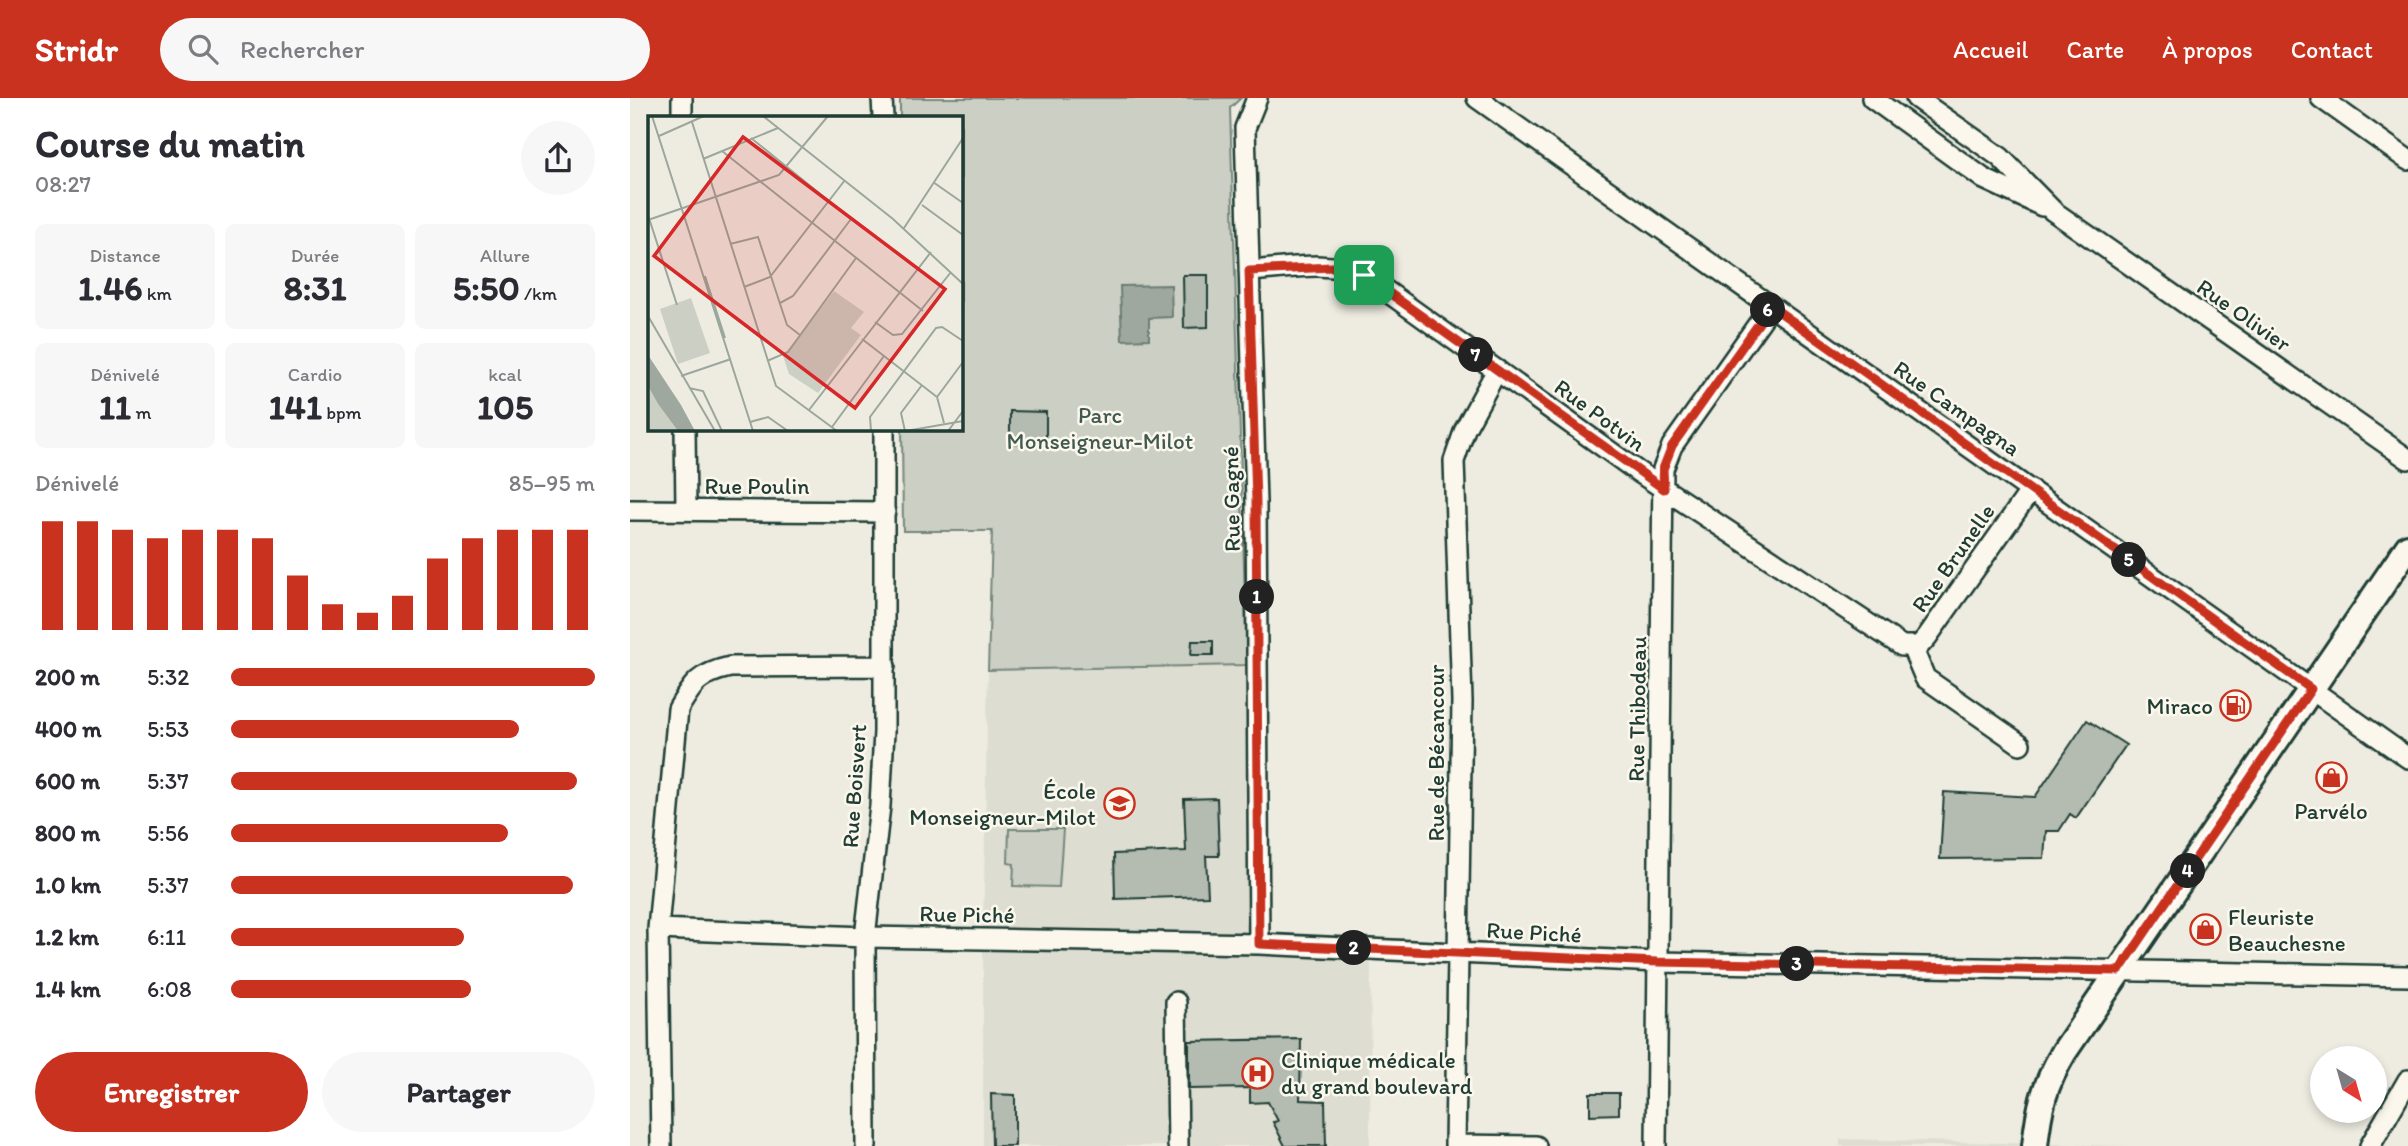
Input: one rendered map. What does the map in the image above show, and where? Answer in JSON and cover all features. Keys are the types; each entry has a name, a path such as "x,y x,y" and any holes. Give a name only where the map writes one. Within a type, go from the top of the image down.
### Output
{"main road":[{"path":"2035,1146 2038,1109 2046,1084 2119,971 2408,547"}],"street":[{"path":"682,98 682,116"},
{"path":"883,98 883,116"},
{"name":"Rue Gagné","path":"1257,98 1245,128 1256,488 1259,944"},
{"name":"Rue Campagna","path":"1477,98 2408,758"},
{"name":"Rue Olivier","path":"1872,98 1983,179 2053,211 2408,459"},
{"name":"Rue Olivier","path":"1916,98 2000,157 2053,211"},
{"path":"2320,98 2408,160"},
{"path":"1942,149 1958,128"},
{"name":"Rue Potvin","path":"1249,271 1348,268 1364,275 1664,489 1902,646 1912,647"},
{"name":"Rue Thibodeau","path":"1656,1146 1663,469 1672,446 1771,306"},
{"name":"Rue de Bécancour","path":"1455,1145 1462,701 1454,461 1465,429 1497,370"},
{"path":"685,430 686,510"},
{"name":"Rue Boisvert","path":"866,1146 865,937 880,806 885,666 884,430"},
{"name":"Rue Brunelle","path":"1912,647 1919,646 1927,638 2031,490"},
{"name":"Rue Poulin","path":"630,510 884,512"},
{"path":"1912,647 1925,678 2020,744"},
{"path":"661,1146 658,929 678,709 698,679 711,671 730,667 885,666"},
{"name":"Rue Piché","path":"658,929 865,937 1259,944 1658,962 2408,976"},
{"path":"1176,1002 1178,1146"},
{"path":"2370,1146 2408,1080"},
{"path":"1455,1145 1536,1146"}],"shaded area":[{"path":"1171,285 1172,317 1149,318 1149,339 1122,340 1120,286"},
{"path":"1247,665 1259,944 1371,949 1370,1146 983,1146 983,939 988,670"},
{"path":"1840,1139 2130,1146 1840,1146"}],"green space":[{"name":"Parc Monseigneur-Milot","path":"900,98 1241,98 1230,108 1247,665 988,670 992,531 903,531 902,430 962,430 962,116 900,116"},
{"path":"1009,829 1063,829 1059,887 1013,886 1014,864 1008,863"}],"building":[{"path":"1183,275 1208,275 1208,327 1184,328"},
{"path":"1010,411 1046,412 1046,444 1010,443"},
{"path":"1192,641 1213,641 1213,655 1191,655"},
{"path":"2087,720 2126,745 2076,818 2070,814 2059,831 2046,831 2044,858 1940,859 1944,792 2035,797"},
{"path":"1217,798 1219,856 1206,856 1208,896 1115,899 1114,854 1186,851 1184,799"},
{"path":"1301,1039 1300,1100 1325,1101 1326,1146 1285,1146 1273,1122 1278,1121 1268,1102 1250,1103 1250,1088 1189,1089 1189,1041"},
{"path":"1590,1093 1619,1093 1619,1114 1590,1115"},
{"path":"991,1094 1015,1095 1015,1146 992,1146"}],"place":[{"name":"Miraco","path":"2236,706"},
{"name":"Parvélo","path":"2331,777"},
{"name":"École Monseigneur-Milot","path":"1119,804"},
{"name":"Fleuriste Beauchesne","path":"2205,930"},
{"name":"Clinique médicale du grand boulevard","path":"1258,1073"}],"route":[{"path":"1332,267 1348,268 1364,275 1664,489 1663,469 1672,446 1771,306 2311,689 2119,971 1658,962 1259,944 1255,418 1249,271 1332,267"}]}
